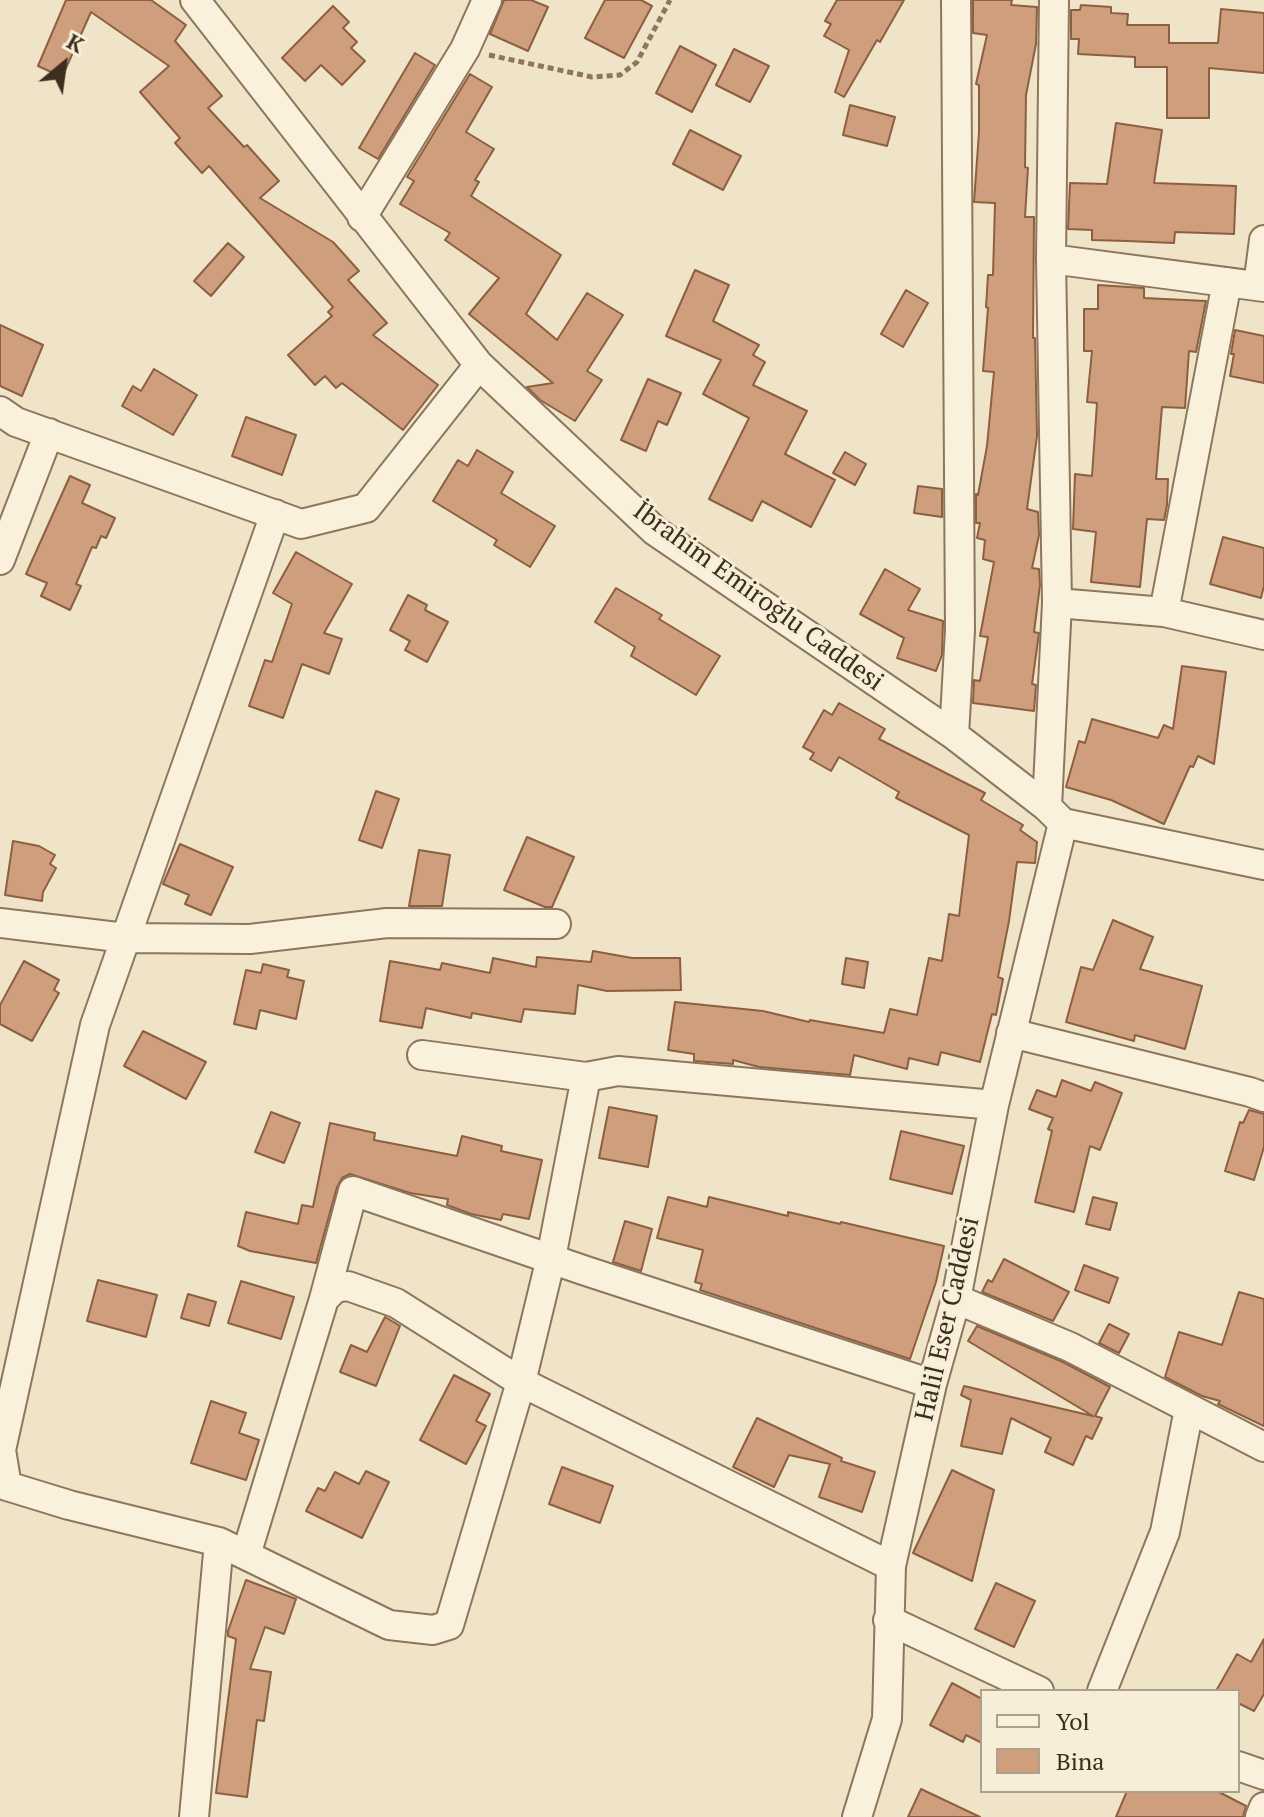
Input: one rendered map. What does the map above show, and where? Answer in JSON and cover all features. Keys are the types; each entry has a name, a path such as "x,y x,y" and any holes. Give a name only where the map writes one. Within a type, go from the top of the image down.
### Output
{"street":[{"name":"İbrahim Emiroğlu Caddesi","path":"195,0 479,365 655,531 954,735 1055,815 1264,865"},
{"path":"362,217 465,49 487,0"},
{"path":"954,735 960,630 956,0"},
{"name":"Halil Eser Caddesi","path":"857,1817 887,1719 891,1566 932,1384 956,1299 1055,815 1057,603 1051,259 1054,0"},
{"path":"1051,259 1261,286 1264,240"},
{"path":"1164,612 1227,282"},
{"path":"0,411 16,422 301,524 366,508 479,365"},
{"path":"0,560 49,433"},
{"path":"275,514 95,1025 1,1450 7,1486 219,1542 389,1625 433,1630 449,1625 521,1382 551,1258 586,1077"},
{"path":"1057,603 1164,612 1264,635"},
{"path":"0,923 126,938 250,939 387,923 556,924"},
{"path":"1011,1033 1264,1097"},
{"path":"422,1055 586,1077 618,1071 994,1105"},
{"path":"246,1555 324,1299 353,1191 932,1384"},
{"path":"324,1299 335,1288 348,1286 396,1303 521,1382 891,1566"},
{"path":"956,1299 1070,1347 1264,1447"},
{"path":"1103,1689 1165,1532 1189,1409"},
{"path":"194,1817 219,1542"},
{"path":"888,1620 1035,1689"},
{"path":"1240,1767 1264,1775"},
{"path":"1260,1817 1264,1807"}],"path":[{"path":"465,49 592,77 620,75 637,62 670,0"}],"building":[{"path":"66,0 151,0 186,25 175,41 222,96 208,108 279,181 260,198 333,242 359,271 348,280 387,323 373,335 438,385 403,430 342,383 336,388 325,376 315,385 288,355 332,316 328,312 333,307 209,166 202,173 175,143 180,138 140,92 169,66 91,12 62,77 38,66"},
{"path":"504,0 531,0 548,7 528,51 490,34"},
{"path":"605,0 641,0 652,6 624,58 585,38"},
{"path":"837,0 904,0 844,97 835,92 849,50 824,36 831,24 825,21"},
{"path":"973,0 1012,0 1011,5 1037,7 1036,44 1026,95 1025,167 1028,168 1025,217 1034,217 1033,338 1037,436 1027,509 1038,512 1039,535 1032,568 1039,569 1040,585 1034,632 1039,633 1032,684 1036,685 1034,711 973,703 974,680 980,681 988,637 980,636 994,562 983,559 985,540 977,538 980,523 976,523 976,494 987,446 994,372 983,371 988,275 993,275 995,203 974,202 979,132 979,85 976,84 987,35 973,33"},
{"path":"1081,5 1111,7 1111,13 1128,14 1127,25 1169,25 1169,43 1218,43 1221,9 1264,13 1264,73 1209,68 1209,118 1167,118 1167,67 1135,67 1135,57 1078,54 1079,39 1071,39 1071,10 1080,10"},
{"path":"333,6 349,22 343,28 357,42 351,48 365,61 342,85 321,65 305,81 282,58"},
{"path":"680,46 716,65 692,112 656,93"},
{"path":"734,49 769,66 750,102 716,85"},
{"path":"415,53 435,65 378,159 359,148"},
{"path":"470,74 492,87 466,132 494,149 475,180 479,182 471,196 561,255 526,314 557,340 587,293 623,315 587,371 602,380 575,421 540,400 527,387 553,383 469,314 499,278 445,240 450,233 400,204 414,181 407,177"},
{"path":"850,105 895,117 887,146 843,135"},
{"path":"1116,123 1162,130 1154,183 1236,186 1234,234 1175,232 1174,243 1092,240 1092,230 1068,229 1070,183 1107,184"},
{"path":"690,130 741,156 723,190 673,164"},
{"path":"228,243 244,257 211,296 194,281"},
{"path":"695,270 729,285 713,321 759,345 753,355 765,362 753,385 807,411 785,454 835,480 811,527 762,501 752,521 709,499 749,418 703,394 721,360 666,336"},
{"path":"1098,285 1144,288 1144,298 1206,301 1196,352 1189,351 1185,408 1162,407 1156,479 1168,479 1167,505 1164,520 1147,519 1140,587 1091,582 1096,532 1073,529 1075,474 1092,476 1097,403 1087,402 1092,351 1084,351 1084,309 1098,309"},
{"path":"906,290 928,303 903,347 881,334"},
{"path":"0,325 43,345 22,396 0,386"},
{"path":"1235,330 1264,336 1264,383 1230,376"},
{"path":"154,369 197,395 173,435 122,406 133,386 141,391"},
{"path":"648,379 681,393 667,425 658,421 646,451 621,440"},
{"path":"246,417 296,435 282,475 232,456"},
{"path":"477,450 513,472 501,493 555,526 530,567 494,545 497,540 433,501 458,460 468,466"},
{"path":"845,452 866,464 855,485 833,473"},
{"path":"70,476 90,485 82,503 115,518 106,538 101,536 96,548 92,547 76,584 81,586 70,610 41,596 47,583 26,574"},
{"path":"918,486 942,489 942,517 914,513"},
{"path":"1223,537 1264,548 1261,598 1210,584"},
{"path":"296,552 352,584 324,633 342,639 329,674 302,664 283,718 249,706 265,660 272,662 292,604 273,593"},
{"path":"885,569 920,589 908,610 943,621 942,655 936,671 897,658 904,638 860,614"},
{"path":"616,588 662,615 659,619 720,656 696,695 631,656 635,647 595,622"},
{"path":"408,595 427,605 425,610 448,622 427,662 405,650 410,641 390,630"},
{"path":"1182,666 1226,672 1214,764 1198,756 1193,767 1190,766 1164,824 1111,800 1066,787 1079,741 1085,743 1092,719 1158,738 1164,725 1173,729"},
{"path":"839,703 885,729 879,739 985,793 981,800 1023,825 1020,830 1037,842 1035,863 1017,862 998,977 1003,979 996,1015 992,1014 980,1062 941,1052 938,1065 909,1058 907,1069 854,1055 850,1075 759,1067 733,1060 733,1064 694,1061 694,1054 668,1050 675,1002 763,1011 809,1022 884,1033 890,1009 917,1015 929,958 942,961 949,914 959,916 969,835 896,798 899,792 839,757 831,771 810,759 814,753 803,747 824,710 832,715"},
{"path":"376,791 399,799 382,848 359,840"},
{"path":"527,837 574,857 552,907 504,890"},
{"path":"13,841 39,846 55,855 50,864 56,868 43,892 42,901 5,895"},
{"path":"180,844 233,867 211,915 185,904 189,895 163,884"},
{"path":"419,850 450,855 442,906 409,906"},
{"path":"1113,920 1153,937 1140,969 1202,986 1185,1049 1135,1035 1134,1041 1066,1022 1081,967 1093,970"},
{"path":"593,951 632,958 680,958 681,990 607,991 578,985 575,1014 524,1009 521,1022 472,1013 471,1018 426,1008 422,1028 380,1021 390,961 440,970 442,963 490,973 493,958 536,967 537,957 591,962"},
{"path":"846,958 868,962 864,988 842,984"},
{"path":"24,961 59,980 54,990 59,993 32,1041 0,1024 0,1005"},
{"path":"263,964 289,970 287,977 304,981 296,1019 260,1010 256,1029 234,1024 246,970 261,973"},
{"path":"143,1031 206,1062 186,1099 124,1066"},
{"path":"1062,1080 1091,1091 1095,1082 1122,1093 1100,1150 1090,1146 1074,1212 1035,1202 1052,1131 1048,1129 1053,1118 1029,1109 1037,1090 1056,1097"},
{"path":"609,1107 657,1116 648,1167 599,1158"},
{"path":"1249,1110 1264,1114 1264,1147 1254,1180 1225,1171 1240,1122 1243,1123"},
{"path":"271,1112 300,1123 284,1163 255,1152"},
{"path":"330,1123 375,1133 374,1140 457,1156 462,1136 502,1146 501,1151 542,1160 529,1219 503,1214 501,1220 471,1214 447,1205 448,1199 410,1193 350,1174 342,1178 337,1187 316,1263 238,1246 246,1212 298,1224 302,1205 313,1207"},
{"path":"901,1131 964,1146 952,1194 890,1179"},
{"path":"668,1197 707,1207 709,1197 788,1216 788,1212 841,1222 944,1246 936,1282 910,1359 700,1290 702,1284 695,1282 703,1250 657,1238"},
{"path":"1093,1197 1117,1203 1110,1230 1086,1224"},
{"path":"625,1221 652,1229 641,1271 613,1262"},
{"path":"1004,1259 1069,1292 1053,1321 982,1292 988,1280 992,1282"},
{"path":"1084,1265 1118,1278 1109,1303 1075,1290"},
{"path":"98,1280 157,1295 146,1337 87,1321"},
{"path":"241,1281 294,1297 281,1339 228,1323"},
{"path":"1239,1292 1264,1299 1264,1426 1218,1404 1220,1401 1202,1396 1165,1377 1179,1332 1222,1345"},
{"path":"188,1294 216,1302 209,1326 181,1318"},
{"path":"385,1317 400,1326 376,1386 340,1372 351,1345 367,1352"},
{"path":"1109,1324 1129,1334 1119,1353 1099,1343"},
{"path":"977,1326 1063,1362 1110,1387 1095,1416 1102,1418 1092,1439 1086,1436 1073,1465 1045,1452 1051,1438 1011,1418 1002,1454 961,1446 971,1400 961,1395 964,1386 1093,1416 968,1341"},
{"path":"454,1375 490,1394 476,1421 486,1426 466,1464 420,1440"},
{"path":"211,1401 246,1413 239,1433 259,1440 246,1480 191,1463"},
{"path":"757,1418 842,1458 841,1461 875,1472 862,1512 819,1497 830,1464 789,1455 774,1487 733,1467"},
{"path":"562,1467 613,1486 600,1523 549,1504"},
{"path":"952,1470 994,1490 972,1581 913,1553"},
{"path":"366,1471 389,1482 362,1538 306,1511 318,1488 325,1491 335,1472 359,1484"},
{"path":"246,1580 296,1599 284,1634 265,1627 250,1669 271,1672 264,1721 257,1720 247,1797 216,1793 236,1639 228,1636 228,1631"},
{"path":"996,1583 1035,1601 1014,1647 975,1629"},
{"path":"1264,1639 1264,1694 1254,1711 1240,1704 1240,1689 1217,1689 1237,1654 1251,1662"},
{"path":"952,1683 980,1698 980,1742 966,1735 963,1742 930,1725"},
{"path":"921,1789 980,1817 908,1817"},
{"path":"1126,1793 1221,1793 1246,1806 1243,1817 1116,1817"}]}
